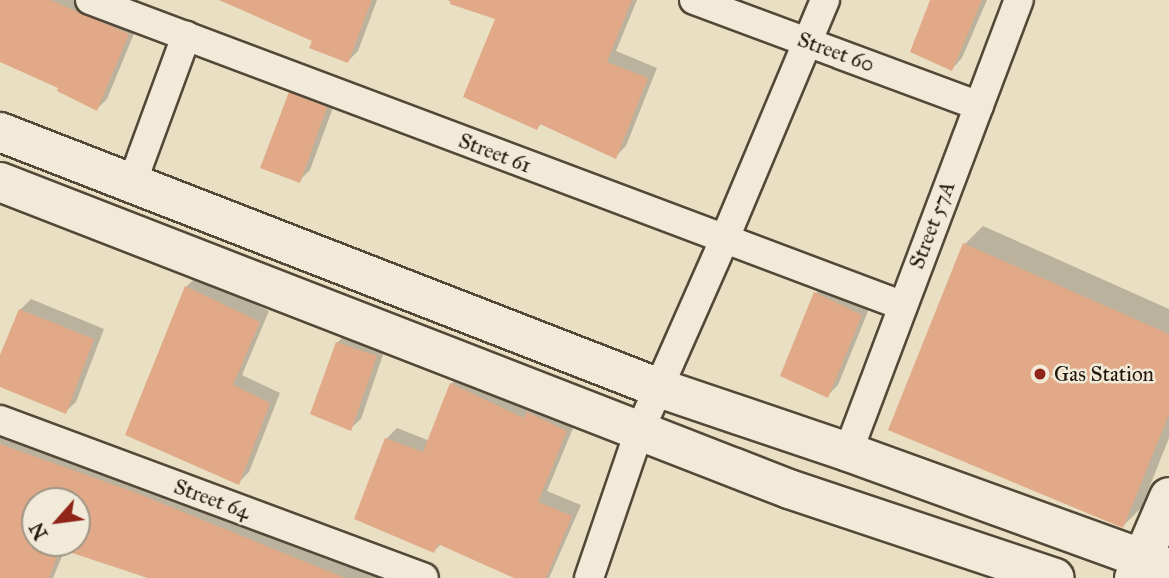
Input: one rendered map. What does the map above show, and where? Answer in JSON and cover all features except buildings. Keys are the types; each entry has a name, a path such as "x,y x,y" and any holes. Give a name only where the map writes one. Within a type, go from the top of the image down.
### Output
{"street":[{"name":"Street 61","path":"90,0 901,306"},
{"name":"Street 60","path":"694,0 979,106"},
{"path":"589,578 639,432 725,238 825,0"},
{"name":"Street 57A","path":"848,452 1019,0"},
{"path":"132,183 186,36"},
{"path":"0,132 659,388 848,452 1149,568 1169,497"},
{"path":"0,182 789,489 1055,578"},
{"name":"Street 64","path":"0,420 424,578"}],"place":[{"name":"Gas Station","path":"1040,374"}]}
